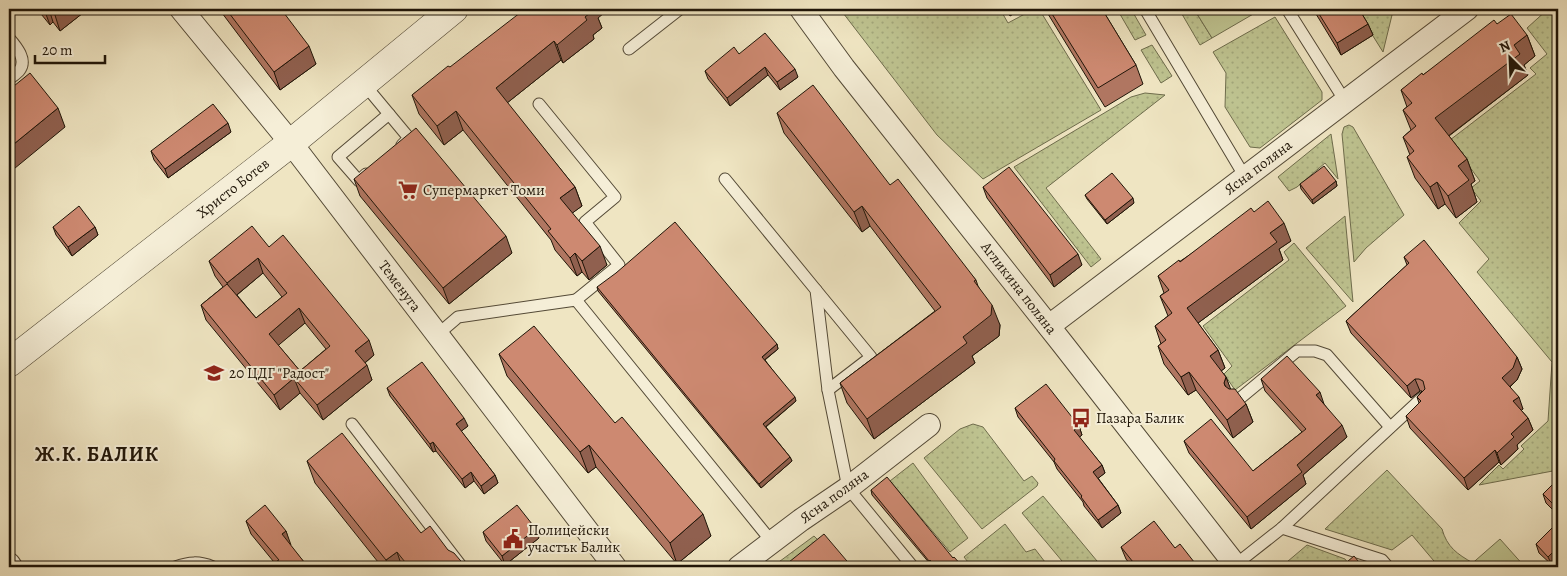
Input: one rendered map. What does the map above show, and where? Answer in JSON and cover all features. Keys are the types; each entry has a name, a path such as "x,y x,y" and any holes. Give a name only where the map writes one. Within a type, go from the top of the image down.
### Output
{"street":[{"name":"Теменуга","path":"181,9 291,143 614,567"},
{"name":"Христо Ботев","path":"9,363 291,143 454,9"},
{"name":"Агликина поляна","path":"801,9 844,68 1049,326 1236,566"},
{"name":"Ясна поляна","path":"1049,326 1467,9"},
{"name":"Ясна поляна","path":"739,567 930,426"}],"lane":[{"path":"629,49 680,9"},
{"path":"1145,9 1245,177"},
{"path":"1287,9 1345,101"},
{"path":"9,38 18,49 22,61 20,70 9,79"},
{"path":"363,82 409,138 395,150"},
{"path":"437,334 458,317 576,300 619,264 585,222 615,197 539,104"},
{"path":"373,169 359,181 338,157 388,114"},
{"path":"724,179 871,357 828,390"},
{"path":"816,290 828,390 848,488 913,567"},
{"path":"576,300 772,542"},
{"path":"1238,400 1297,351 1315,351 1327,355 1390,427"},
{"path":"1236,566 1282,528 1422,398"},
{"path":"352,424 462,567"},
{"path":"1282,528 1382,560 1388,567"},
{"path":"175,567 189,562 202,562 213,567"}],"green space":[{"path":"840,9 1000,9 1008,23 1034,9 1039,9 1101,110 983,179 937,135"},
{"path":"1117,9 1131,9 1146,35 1135,40"},
{"path":"1179,9 1194,9 1212,38 1200,45"},
{"path":"1194,9 1252,9 1255,13 1212,38"},
{"path":"1356,9 1396,9 1392,15 1383,52"},
{"path":"1548,9 1558,9 1558,470 1479,485 1499,465 1503,469 1524,449 1521,446 1548,421 1552,362 1477,272 1489,259 1459,223 1481,201 1471,188 1480,181 1450,140 1536,74 1530,68 1547,54 1527,28"},
{"path":"1275,17 1322,92 1322,100 1260,148 1250,147 1225,107 1226,73 1213,52"},
{"path":"1152,45 1172,76 1161,83 1141,50"},
{"path":"1145,93 1165,95 1046,188 1101,259 1091,267 1014,167 1131,97"},
{"path":"1349,125 1353,127 1404,215 1366,248 1354,262 1342,134 1344,127"},
{"path":"1331,134 1338,179 1325,163 1297,187 1289,191 1278,177"},
{"path":"1345,216 1353,302 1306,248"},
{"path":"1294,243 1346,306 1235,390 1224,374 1232,366 1203,326 1289,260 1284,252"},
{"path":"973,424 983,427 1024,481 1032,476 1038,483 1037,486 982,529 924,458 960,429"},
{"path":"913,463 968,538 950,552 890,481"},
{"path":"1387,470 1442,529 1453,549 1473,563 1468,567 1439,567 1412,535 1392,550 1325,529"},
{"path":"1043,496 1102,567 1067,567 1022,513"},
{"path":"1005,524 1026,552 1035,549 1045,562 1038,567 972,567 964,557"},
{"path":"814,536 827,549 804,567 772,567"},
{"path":"1500,539 1525,567 1468,567"},
{"path":"1307,545 1345,559 1351,567 1281,567"}],"building":[{"path":"226,9 281,9 309,46 274,72"},
{"path":"525,9 595,9 585,17 587,20 557,45 554,41 496,88 575,187 560,198 600,246 582,261 575,253 570,258 548,231 551,229 456,111 437,126 412,95"},
{"path":"1049,9 1102,9 1136,65 1098,88"},
{"path":"1316,9 1359,9 1368,24 1337,43"},
{"path":"1511,14 1527,35 1514,45 1520,54 1435,118 1467,159 1458,166 1469,180 1448,196 1437,182 1430,187 1407,157 1414,151 1403,137 1416,126 1403,110 1412,103 1401,90 1494,20 1497,24"},
{"path":"765,33 795,69 777,82 765,67 727,98 705,71 734,47 739,54"},
{"path":"30,73 58,108 9,148 9,90"},
{"path":"813,85 890,185 898,179 976,280 974,281 992,305 991,315 963,337 967,343 867,419 840,383 941,307 862,206 854,212 777,113"},
{"path":"213,104 228,123 165,169 151,151"},
{"path":"416,128 506,236 443,288 354,179"},
{"path":"1324,166 1336,181 1312,200 1300,184"},
{"path":"1009,167 1078,254 1050,275 983,187"},
{"path":"1112,173 1133,198 1105,220 1085,195"},
{"path":"1268,201 1284,223 1270,233 1277,242 1187,308 1218,350 1210,356 1226,377 1225,386 1229,389 1235,389 1246,404 1227,420 1189,372 1181,377 1158,346 1166,340 1155,326 1172,313 1160,296 1169,290 1158,276 1179,260 1180,262 1251,208 1254,212"},
{"path":"79,206 95,227 68,247 53,227"},
{"path":"675,222 777,344 762,357 795,397 763,424 790,457 759,484 597,287"},
{"path":"252,226 269,247 283,235 369,340 355,351 367,365 317,405 294,378 274,395 201,305 227,284 256,318 287,293 258,258 227,283 209,261","holes":["299,308 330,346 300,371 269,334"]},
{"path":"1424,240 1517,357 1513,368 1502,378 1519,397 1513,401 1528,418 1511,434 1514,437 1497,453 1495,450 1464,478 1406,416 1421,401 1417,397 1425,389 1423,381 1415,379 1407,386 1346,321 1409,263 1404,257"},
{"path":"534,326 615,423 622,417 703,514 670,543 589,445 580,452 499,354"},
{"path":"1287,356 1320,392 1316,395 1342,425 1297,465 1302,472 1247,517 1184,441 1211,419 1253,471 1306,429 1261,379"},
{"path":"422,362 464,418 456,424 495,475 481,486 471,472 462,479 433,442 430,444 387,388"},
{"path":"1046,384 1079,426 1074,430 1102,465 1093,472 1118,505 1098,520 1082,496 1054,461 1055,459 1015,408"},
{"path":"342,433 421,533 430,526 448,550 454,553 466,567 409,567 397,552 386,560 307,461"},
{"path":"887,477 953,558 963,567 936,567 929,561 871,490"},
{"path":"1558,477 1558,509 1543,494"},
{"path":"265,505 286,531 282,534 308,567 278,567 280,566 277,561 279,560 246,521"},
{"name":"Полицейски участък Балик","path":"517,505 536,529 502,556 483,532"},
{"path":"1154,521 1175,548 1180,544 1198,567 1137,567 1121,547"},
{"path":"1558,522 1558,547 1548,557 1536,544"},
{"path":"824,534 852,567 793,567 789,562"},
{"path":"1354,556 1363,567 1341,567"}],"place":[{"name":"Супермаркет Томи","path":"408,190"},
{"name":"20 ЦДГ \"Радост\"","path":"214,373"},
{"name":"Пазара Балик","path":"1081,418"},
{"name":"Полицейски участък Балик","path":"513,539"}],"district":[{"name":"Ж.К. БАЛИК","path":"97,454"}]}
